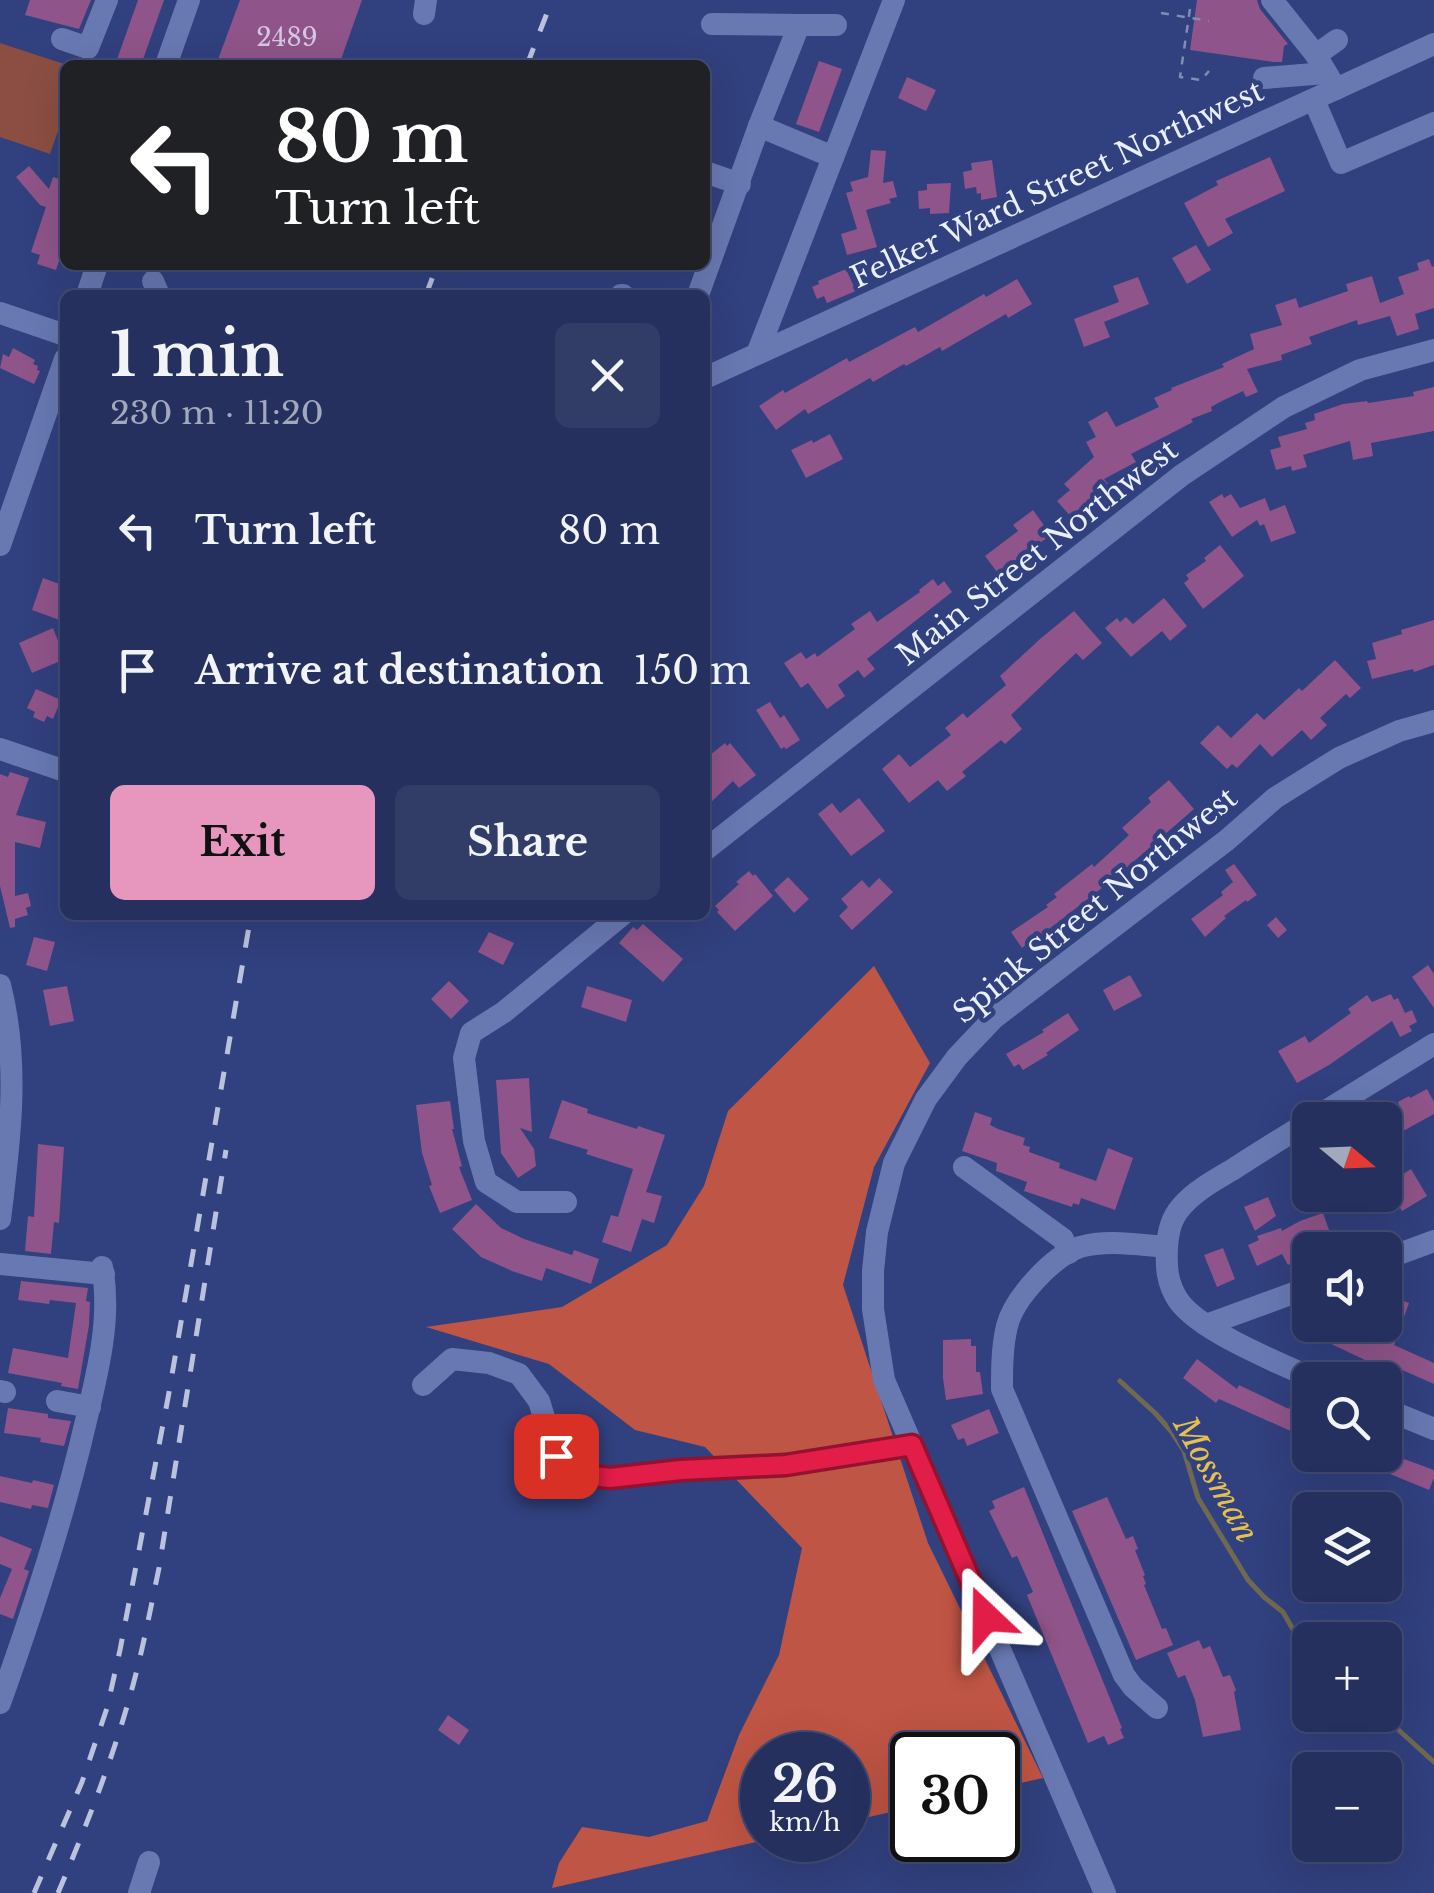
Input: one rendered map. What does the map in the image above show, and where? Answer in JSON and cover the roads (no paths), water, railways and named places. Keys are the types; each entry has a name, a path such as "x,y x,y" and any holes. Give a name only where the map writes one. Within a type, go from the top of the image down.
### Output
{"street":[{"path":"62,40 88,48 106,0"},
{"path":"168,60 189,0"},
{"path":"757,354 894,0"},
{"path":"1272,0 1326,72"},
{"path":"712,24 836,25"},
{"path":"710,263 799,25"},
{"path":"1326,72 1337,40"},
{"name":"Felker Ward Street Northwest","path":"710,376 1314,100 1326,72 1434,44"},
{"path":"1264,78 1326,72"},
{"path":"1314,100 1341,163 1434,123"},
{"path":"760,126 833,156"},
{"path":"710,174 740,184"},
{"path":"0,313 60,333"},
{"name":"Main Street Northwest","path":"710,846 1182,475 1284,406 1360,370 1434,350"},
{"path":"0,546 60,373"},
{"name":"Spink Street Northwest","path":"1104,1893 884,1380 873,1270 877,1232 894,1162 926,1099 957,1057 994,1018 1276,798 1340,758 1399,731 1434,721"},
{"path":"0,749 60,769"},
{"path":"566,1202 517,1202 486,1182 474,1142 464,1058 471,1033 504,1012 616,920"},
{"path":"0,986 10,1033 13,1076 11,1137 0,1219"},
{"path":"1340,1102 1434,1044"},
{"path":"1292,1132 1184,1203 1168,1234 1166,1269 1180,1303 1206,1325 1292,1369"},
{"path":"964,1167 1063,1239 1069,1253"},
{"path":"1402,1253 1434,1241"},
{"path":"1157,1708 1124,1675 1002,1389 1002,1352 1008,1322 1032,1285 1056,1259 1080,1248 1118,1243 1167,1247"},
{"path":"0,1264 103,1271 107,1292 98,1373 64,1507 7,1660 0,1702"},
{"path":"1206,1325 1292,1294"},
{"path":"423,1385 452,1359 489,1363 519,1374 539,1401 556,1456 567,1473 610,1478 786,1465 912,1445"},
{"path":"57,1401 90,1406"},
{"path":"1402,1417 1434,1429"},
{"path":"139,1893 149,1862"}],"waterway":[{"name":"Mossman","path":"1120,1381 1171,1431 1184,1451 1198,1498 1248,1580 1283,1612 1292,1628"},
{"name":"Mossman","path":"1401,1732 1434,1762"}],"railway":[{"path":"529,60 552,0"},
{"path":"428,290 435,270"},
{"path":"34,1893 82,1782 107,1708 120,1650 168,1398 250,920"},
{"path":"58,1893 106,1771 142,1648 159,1568 226,1150"}]}
